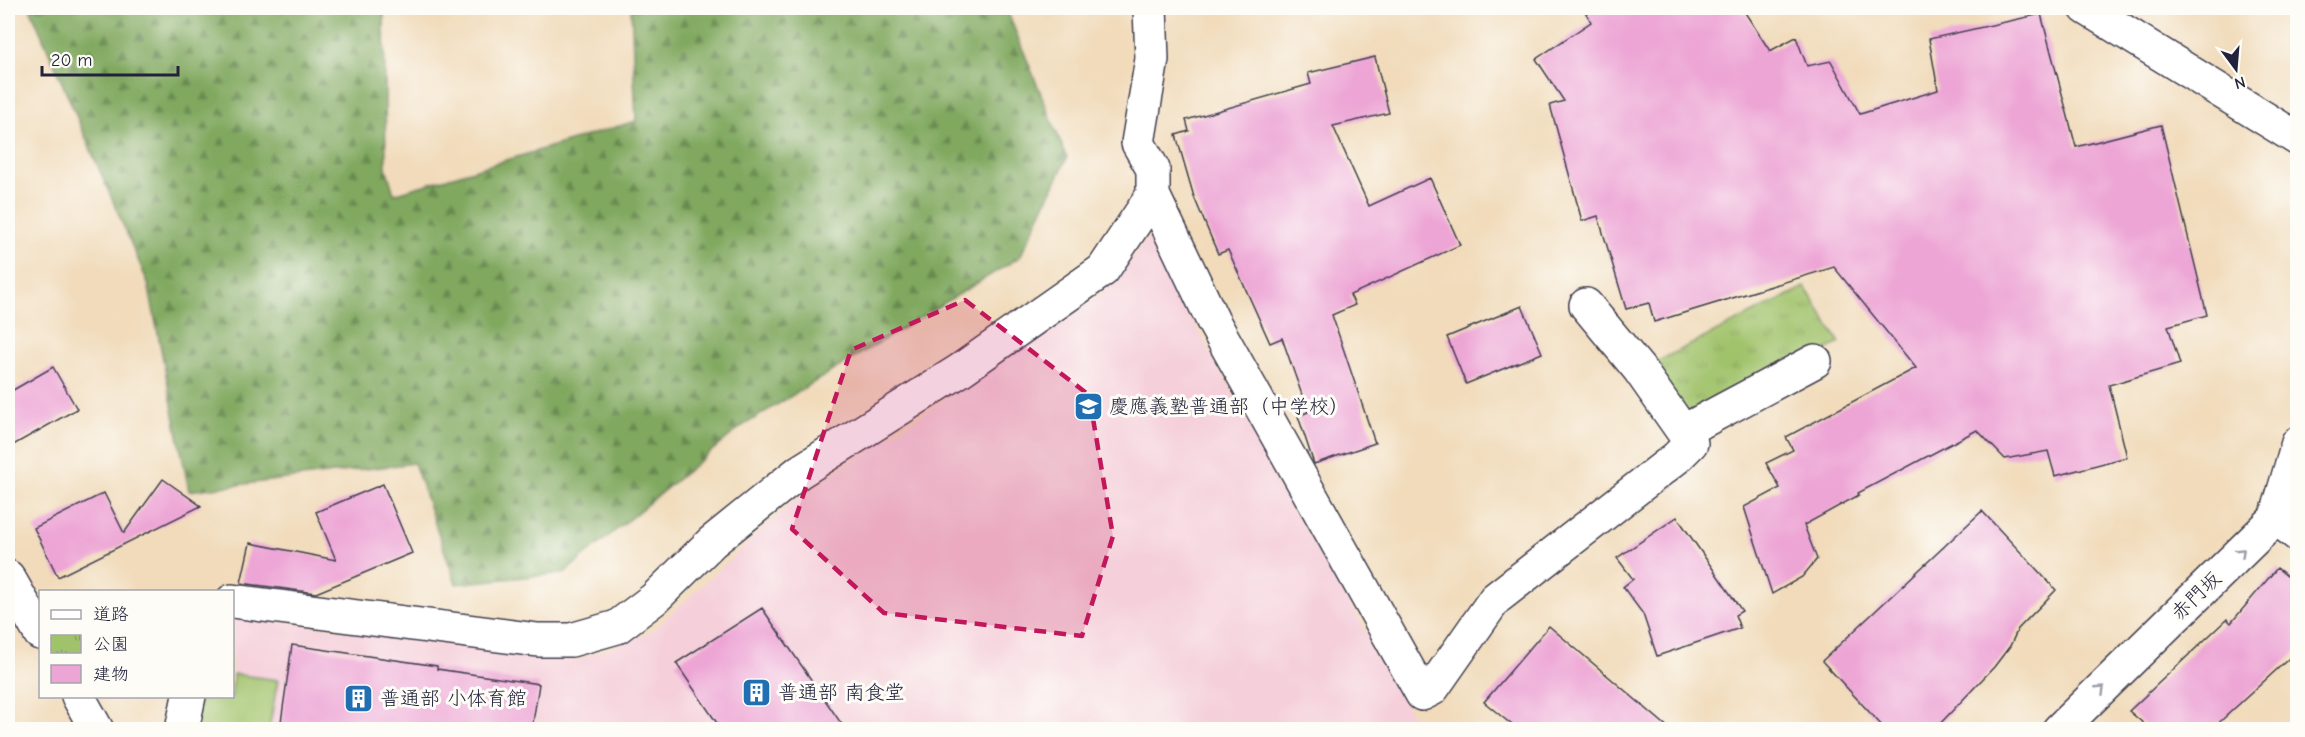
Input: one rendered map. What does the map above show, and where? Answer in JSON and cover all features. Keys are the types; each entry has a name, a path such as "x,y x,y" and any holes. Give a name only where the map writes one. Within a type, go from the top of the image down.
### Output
{"street":[{"path":"1150,8 1152,59 1138,143 1153,169 1154,195 1213,321 1422,694 1432,689 1495,598 1676,458 1691,443 1640,369 1586,305"},
{"path":"2086,8 2298,140"},
{"path":"234,601 538,640 571,640 617,627 654,599 712,542 799,472 959,371 1102,270 1154,195"},
{"path":"1684,432 1815,361"},
{"name":"赤門坂","path":"2059,729 2287,526 2298,442"},
{"path":"8,577 39,631"},
{"path":"79,698 98,729"},
{"path":"182,729 189,698"}],"highlighted area":[{"path":"965,300 1089,395 1113,536 1082,636 884,613 792,529 851,350"}],"shaded area":[{"name":"慶應義塾普通部（中学校）","path":"1164,218 1186,308 1420,729 181,730 229,698 234,698 234,615 575,661 651,632 790,504 1102,294"}],"green space":[{"path":"30,8 384,8 386,167 394,194 636,121 631,8 1006,8 1067,158 1020,257 742,426 564,573 456,584 414,463 189,491 148,283"},
{"path":"1805,287 1840,343 1690,418 1650,365"},
{"path":"234,674 278,680 269,729 193,730 200,698 234,698"}],"building":[{"path":"1583,8 1742,8 1770,51 1796,37 1807,66 1831,61 1860,114 1938,90 1929,39 2041,14 2076,147 2161,125 2207,315 2168,326 2180,364 2109,385 2127,457 2055,476 2048,451 2005,459 1977,430 1858,493 1859,495 1804,525 1817,559 1802,577 1772,594 1744,507 1780,488 1766,463 1793,450 1786,437 1916,368 1834,267 1654,322 1649,303 1626,309 1598,216 1582,221 1550,105 1564,101 1536,59 1591,22"},
{"path":"1375,57 1389,113 1333,126 1369,206 1430,178 1460,245 1350,295 1355,305 1332,315 1375,443 1314,464 1298,416 1308,412 1282,338 1270,343 1228,250 1218,254 1194,197 1176,135 1189,131 1186,120 1311,84 1308,73"},
{"path":"1522,306 1542,353 1466,384 1447,337"},
{"path":"53,367 77,409 8,448 8,393"},
{"path":"163,479 201,506 58,577 34,528 104,493 124,533"},
{"path":"383,484 412,553 316,593 241,583 250,543 336,560 316,512"},
{"path":"1982,511 2056,590 2018,629 2010,646 1994,667 1935,729 1885,729 1822,661"},
{"path":"1677,517 1742,611 1735,615 1740,628 1657,656 1643,614 1623,587 1633,579 1617,558"},
{"path":"2277,568 2298,585 2298,650 2212,729 2150,729 2129,711 2227,619 2231,623"},
{"name":"普通部 南食堂","path":"762,608 845,729 721,729 676,663"},
{"path":"1549,626 1670,729 1517,729 1484,702"},
{"name":"普通部 小体育館","path":"292,645 437,666 437,669 539,684 532,729 280,729"}],"place":[{"name":"慶應義塾普通部（中学校）","path":"1088,406"},
{"name":"普通部 南食堂","path":"757,692"},
{"name":"普通部 小体育館","path":"359,698"}]}
